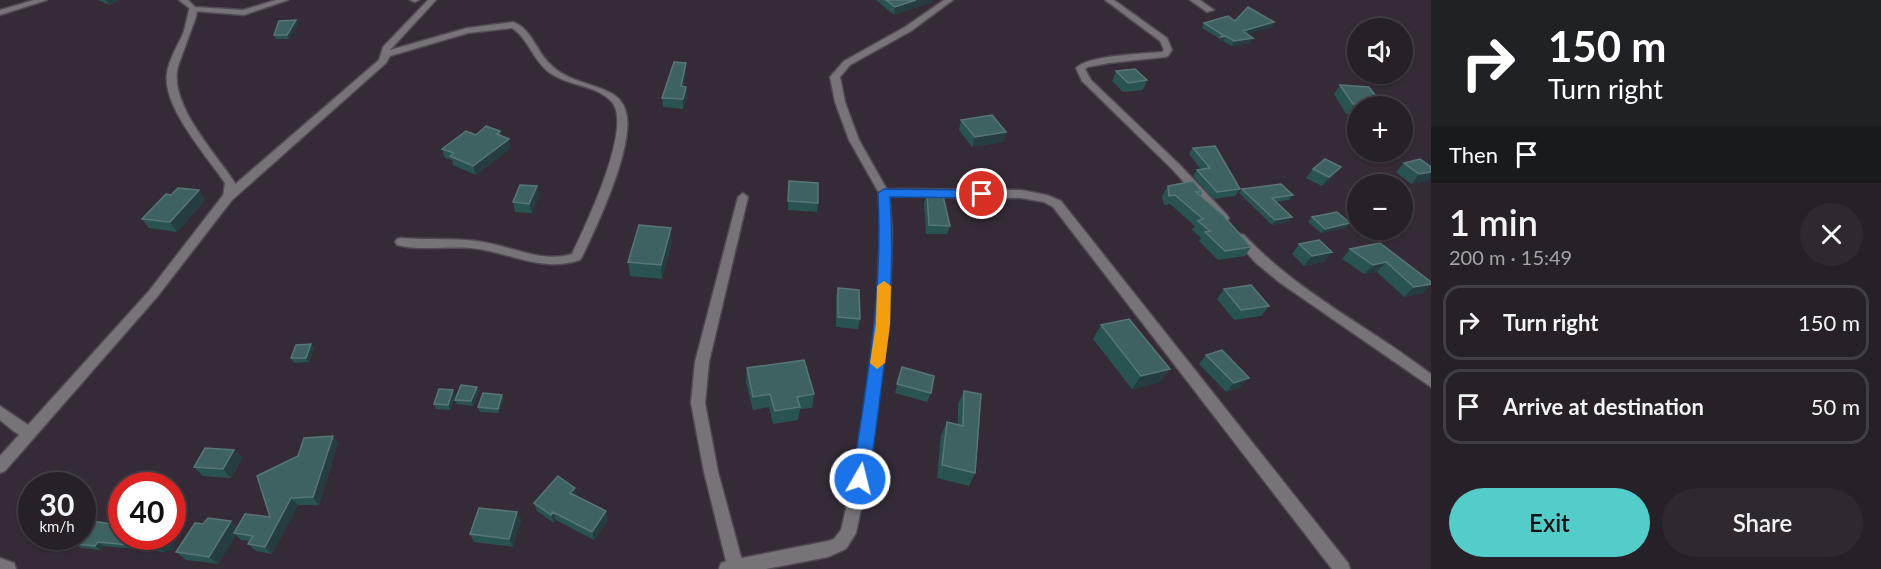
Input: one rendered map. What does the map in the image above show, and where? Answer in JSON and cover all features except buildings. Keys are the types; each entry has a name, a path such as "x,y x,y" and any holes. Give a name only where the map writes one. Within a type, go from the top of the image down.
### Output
{"street":[{"path":"0,13 43,0"},
{"path":"183,0 193,9 248,13 284,0"},
{"path":"383,61 386,49 432,0"},
{"path":"743,197 702,362 698,403 731,568 828,549 840,544 848,533 860,479 883,324 886,231 884,193 854,140 840,102 835,77 847,63 908,29 949,0"},
{"path":"1109,0 1164,40 1168,50 1165,54 1086,64 1080,68 1086,81 1184,175 1257,259 1315,305 1374,338 1431,381"},
{"path":"1194,0 1210,10"},
{"path":"193,9 192,22 171,74 172,88 200,141 230,183 228,197"},
{"path":"0,466 153,294 228,197 390,53 468,31 513,25 523,32 551,71 609,95 620,104 623,132 608,183 576,257 561,262 547,261 485,246 401,242"},
{"path":"884,193 1021,194 1047,199 1057,204 1342,569"},
{"path":"0,412 29,433"},
{"path":"0,566 8,569"}],"slow traffic":[{"path":"877,363 883,324 884,286"}],"route":[{"path":"860,479 883,324 886,231 884,193 942,196 982,194"}]}
